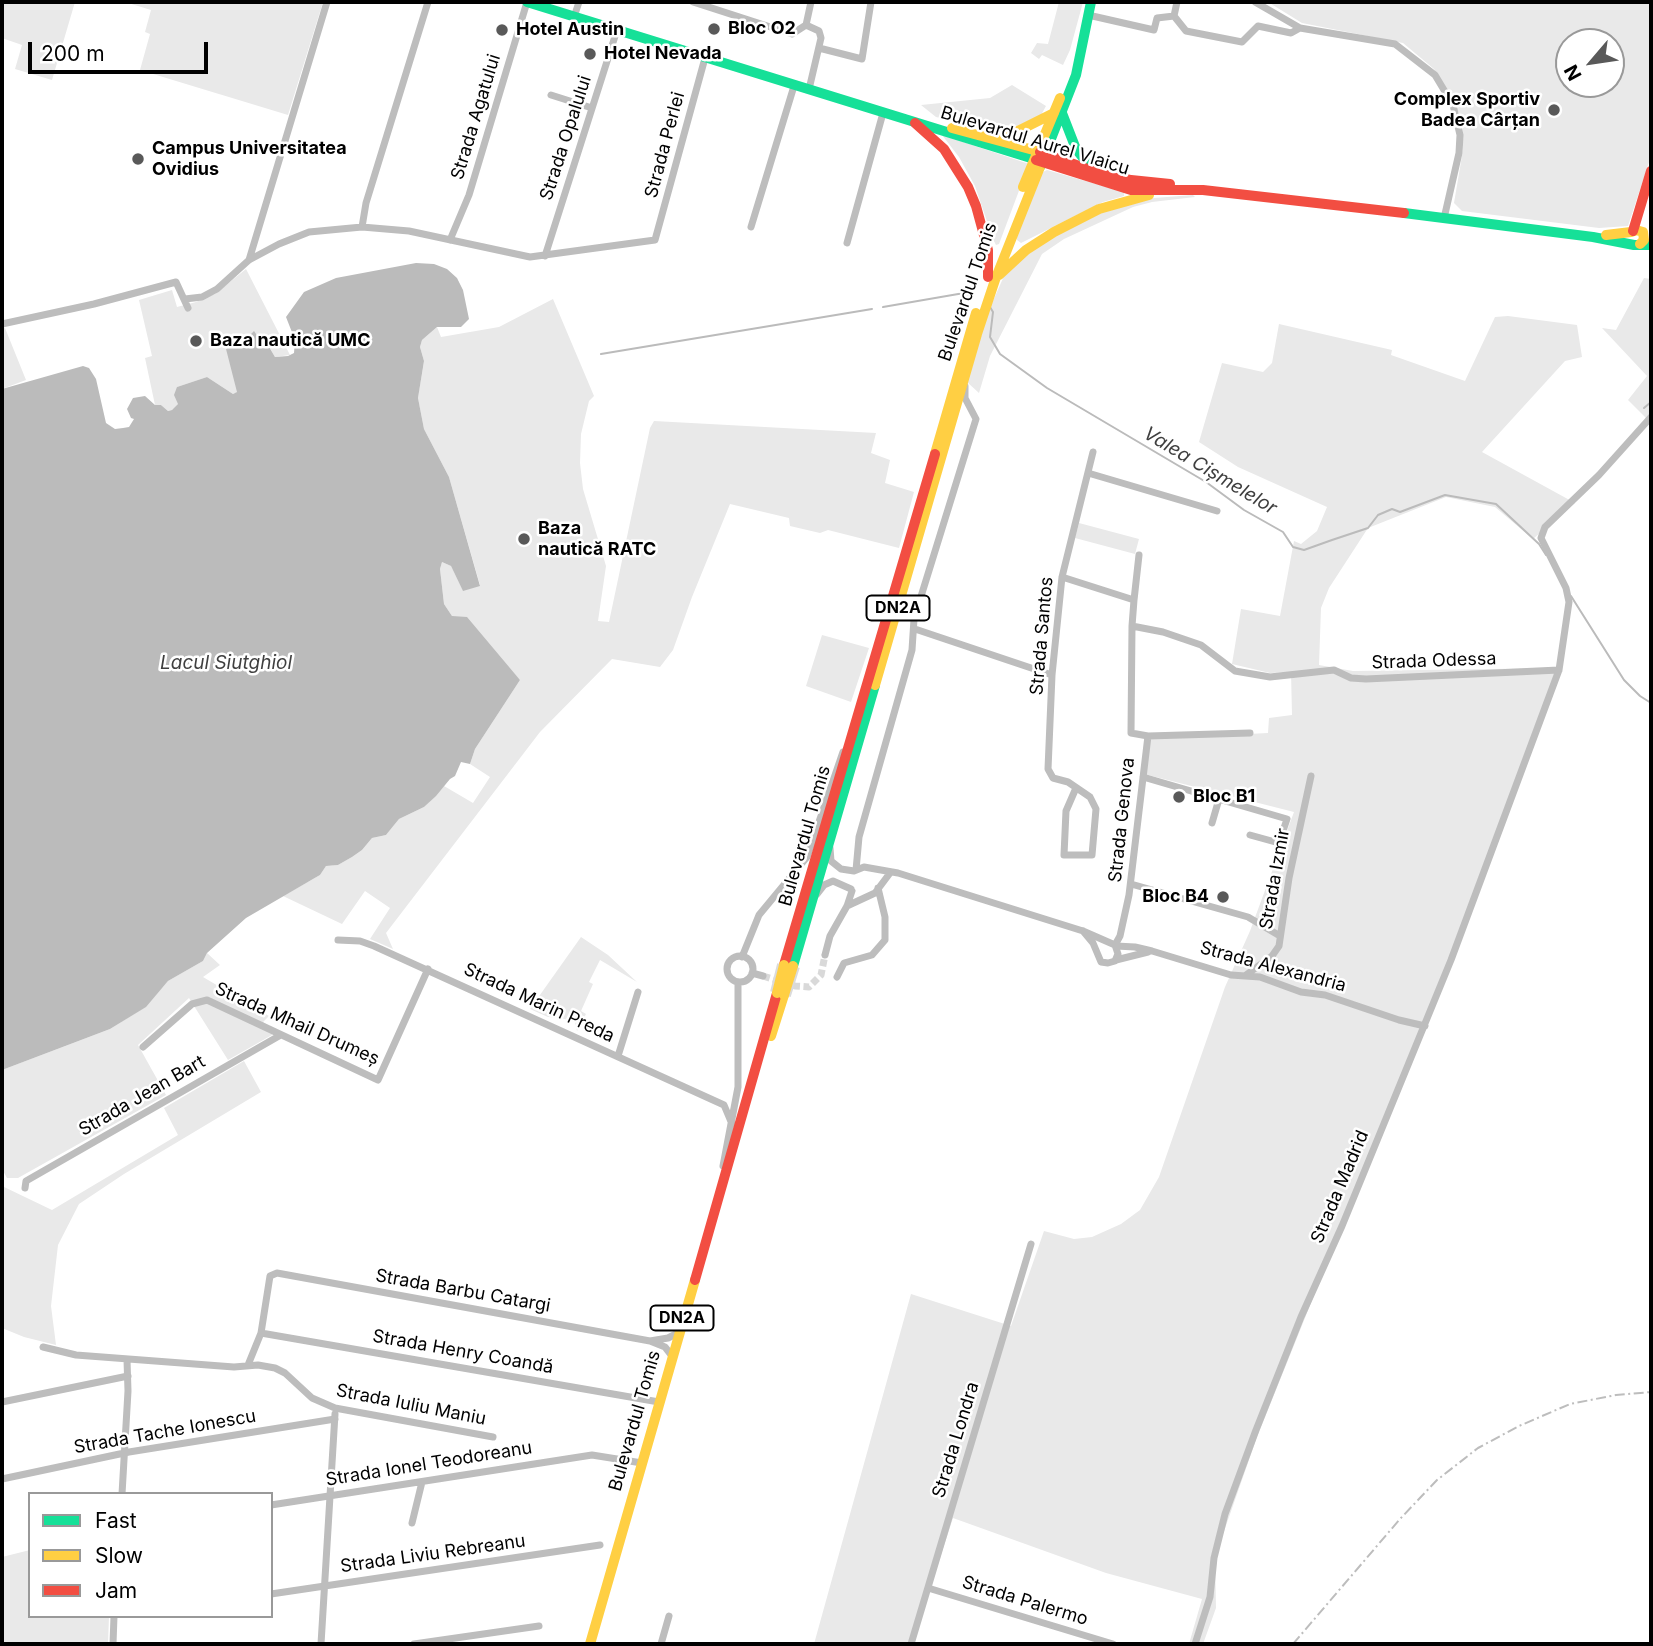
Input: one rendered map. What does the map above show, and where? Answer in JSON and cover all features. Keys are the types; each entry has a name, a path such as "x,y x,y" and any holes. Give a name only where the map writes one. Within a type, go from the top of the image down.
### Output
{"main road":[{"name":"Bulevardul Aurel Vlaicu","path":"527,2 915,123 1131,180 1279,192 1607,235 1641,237"},
{"name":"Bulevardul Aurel Vlaicu","path":"536,2 937,124 997,138 1131,190 1185,190 1284,198 1641,237"},
{"name":"Bulevardul Tomis","path":"789,966 852,736 970,332 1039,156 1076,75 1091,2"},
{"path":"997,138 1008,136 1058,113 1076,149 1093,171"},
{"path":"915,123 944,149 968,187 988,250 991,279"},
{"path":"1641,237 1639,211 1651,171"},
{"path":"991,279 1037,242 1098,209 1133,198 1185,190"},
{"name":"Bulevardul Tomis","path":"590,1644 718,1197 830,841 966,375 991,279"},
{"name":"Bulevardul Tomis","path":"596,1644 780,994"}],"street":[{"path":"248,260 327,2"},
{"path":"362,227 366,204 428,2"},
{"name":"Strada Agatului","path":"450,240 469,195 527,2"},
{"path":"575,14 579,2"},
{"path":"693,2 792,34 806,25 811,2"},
{"path":"819,48 862,59 870,2"},
{"path":"1174,16 1177,2"},
{"path":"1255,2 1300,28 1395,44 1435,75 1452,105 1460,135 1459,153 1445,214"},
{"path":"1088,15 1154,30 1157,18 1174,16"},
{"path":"1174,16 1186,31 1242,42 1258,26 1291,33 1300,28"},
{"path":"806,25 819,31 821,38 810,85"},
{"name":"Strada Opalului","path":"545,256 617,30"},
{"name":"Strada Perlei","path":"545,256 655,240 705,58"},
{"path":"751,227 794,86"},
{"path":"551,95 592,108"},
{"path":"847,243 883,113"},
{"path":"185,299 202,297 217,289 248,260 309,232 362,227 410,231 516,256 545,256"},
{"path":"2,324 94,304 176,282 188,308"},
{"path":"825,955 830,936 847,906 851,890 849,881 855,870 859,837 912,650 914,619 976,419 965,398 966,375"},
{"name":"Strada Madrid","path":"1195,1644 1210,1597 1214,1558 1226,1514 1256,1430 1463,932 1559,670 1569,602 1566,588 1541,538 1545,527 1599,475 1651,417"},
{"name":"Strada Santos","path":"1076,788 1049,774 1052,674 1062,577 1093,452"},
{"path":"1088,473 1217,511"},
{"path":"1132,626 1139,555"},
{"path":"1062,577 1134,600"},
{"name":"Strada Odessa","path":"1132,626 1164,632 1201,645 1236,671 1270,677 1334,670 1351,678 1366,680 1559,670"},
{"name":"Strada Genova","path":"1115,945 1131,884 1148,736 1134,735 1130,730 1132,626"},
{"path":"915,629 1052,674"},
{"path":"1148,736 1250,733"},
{"path":"741,957 759,915 807,857 838,761 852,736"},
{"name":"Strada Izmir","path":"1246,975 1272,956 1279,946 1289,878 1311,776"},
{"path":"1143,777 1287,819 1279,843 1250,835"},
{"path":"1076,788 1090,797 1096,809 1092,855 1064,855 1066,811 1076,788"},
{"path":"1212,823 1219,799"},
{"path":"830,841 834,865 841,869 898,873 1083,931 1115,945 1118,954 1115,961"},
{"path":"837,977 844,963 872,955 879,949 885,940 887,929 881,909 878,876 857,852"},
{"path":"847,906 878,887 890,873"},
{"path":"812,900 828,882 837,881 881,909"},
{"path":"1131,884 1248,918 1280,936"},
{"path":"1083,931 1101,962 1108,963 1152,951"},
{"name":"Strada Marin Preda","path":"338,940 360,941 428,969 724,1105"},
{"path":"1097,951 1100,945 1107,942"},
{"name":"Strada Alexandria","path":"1115,945 1152,951 1231,975 1246,975 1301,992 1325,995 1425,1026"},
{"path":"741,957 749,960 752,972 746,981 738,982 730,978 727,965 733,958 741,957"},
{"name":"Strada Mhail Drumeș","path":"143,1047 192,1004 207,1000 378,1080 428,969"},
{"path":"752,972 763,976"},
{"path":"718,1197 737,1099 738,982"},
{"path":"618,1056 638,992"},
{"name":"Strada Jean Bart","path":"24,1188 26,1181 279,1036"},
{"path":"732,1124 724,1105 737,1099"},
{"name":"Strada Londra","path":"911,1644 1031,1244"},
{"name":"Strada Barbu Catargi","path":"261,1332 270,1276 277,1273 650,1341 665,1347 671,1356"},
{"path":"248,1365 261,1332"},
{"name":"Strada Henry Coandă","path":"261,1332 659,1402"},
{"name":"Strada Barbu Catargi","path":"650,1341 678,1333"},
{"path":"43,1347 76,1355 127,1360 122,1492"},
{"name":"Strada Iuliu Maniu","path":"127,1360 234,1367 248,1365 281,1370 312,1398 335,1408 493,1437"},
{"path":"2,1402 128,1376"},
{"path":"321,1644 335,1408"},
{"name":"Strada Tache Ionescu","path":"2,1479 125,1453 335,1419"},
{"name":"Strada Ionel Teodoreanu","path":"273,1505 592,1455 642,1463"},
{"path":"412,1523 422,1482"},
{"name":"Strada Liviu Rebreanu","path":"273,1594 600,1545"},
{"name":"Strada Palermo","path":"928,1588 1107,1643"},
{"path":"660,1644 669,1616"},
{"path":"113,1644 117,1618"},
{"path":"414,1644 539,1626"}],"shaded area":[{"path":"2,2 75,2 52,80 15,69 22,45 2,38"},
{"path":"125,2 323,2 288,115 140,70 150,34 145,32 151,10"},
{"path":"1059,2 1083,2 1070,50 1063,65 1042,55 1039,59 1031,53 1037,43 1048,44"},
{"name":"Complex Sportiv Badea Cârțan","path":"1268,2 1651,2 1651,156 1628,226 1599,228 1462,211 1454,203 1463,150 1462,121 1434,69 1403,43 1302,23"},
{"path":"1012,85 1046,106 1040,117 1003,134 936,117 921,105 990,98"},
{"path":"942,135 1029,164 999,244 996,245 993,239 975,186 959,157"},
{"path":"1047,170 1124,192 1124,196 1103,202 1021,243 1017,236 1041,173"},
{"path":"1195,197 1133,207 1064,239 1042,254 990,356 979,393 967,382 989,310 1004,276 1037,245 1097,213 1154,198"},
{"name":"Baza nautică UMC","path":"246,269 290,355 275,357 263,336 258,338 254,332 241,344 238,392 233,394 207,377 177,387 178,404 175,409 168,411 161,405 155,405 145,358 152,356 139,300 172,290 177,307 196,302 215,294"},
{"path":"1644,278 1651,279 1651,423 1628,400 1647,376 1602,328 1616,330"},
{"path":"553,299 594,396 589,401 581,434 580,463 583,489 606,566 598,621 609,622 650,428 654,421 876,433 871,453 890,460 885,483 914,492 899,548 828,530 820,533 790,526 789,518 730,504 673,650 660,667 612,659 540,732 386,933 393,949 370,939 390,908 365,891 342,924 283,896 320,875 326,866 338,865 352,857 372,838 386,835 399,819 424,807 444,786 473,803 490,777 470,764 475,749 520,680 452,616 444,604 440,569 442,562 451,566 463,590 480,585 449,477 424,429 418,398 424,361 420,347 422,340 437,327 441,337 499,327"},
{"path":"1508,316 1577,325 1582,357 1565,361 1482,452 1575,503 1533,539 1495,507 1446,497 1368,528 1329,588 1321,608 1319,665 1353,671 1560,668 1488,864 1257,1437 1215,1557 1216,1608 1203,1644 1189,1644 1202,1599 1106,1573 953,1518 912,1644 814,1644 911,1294 1011,1326 1044,1231 1074,1239 1092,1237 1121,1224 1140,1210 1159,1177 1225,987 1250,931 1294,812 1144,774 1148,739 1268,733 1269,718 1292,715 1291,672 1270,673 1232,664 1241,609 1280,616 1294,541 1301,544 1317,531 1327,507 1238,467 1199,442 1222,363 1263,372 1272,363 1279,324 1392,350 1391,355 1465,381 1495,317"},
{"path":"5,328 26,380 2,389 2,329"},
{"path":"1079,523 1139,539 1135,554 1075,538"},
{"path":"822,635 869,648 851,702 806,686"},
{"path":"581,937 608,955 637,982 600,960 589,982 593,984 581,1011 586,1014 577,1031 575,1022 548,1017 530,1009"},
{"path":"207,953 220,965 203,977 269,1016 263,1022 275,1030 272,1035 228,1060 189,998 138,1045 166,1095 18,1178 7,1178 2,1169 2,1070 110,1029 145,1007 168,981 203,961"},
{"path":"244,1061 261,1092 79,1204 58,1245 51,1306 56,1345 2,1328 2,1186 52,1210 178,1135 164,1108"},
{"path":"28,1550 28,1618 109,1618 108,1644 2,1644 2,1557"}],"water":[{"name":"Lacul Siutghiol","path":"416,263 434,264 447,269 457,278 463,290 469,319 461,327 437,327 422,340 420,347 424,361 418,398 424,429 449,477 480,586 463,591 451,566 442,562 440,569 444,604 452,616 467,617 520,680 475,749 470,764 461,762 455,776 424,807 399,819 386,835 372,838 352,857 338,865 326,866 320,875 246,918 207,953 203,961 168,981 146,1007 110,1029 2,1070 2,389 83,366 89,368 96,379 106,423 115,429 129,427 134,419 127,409 133,398 145,396 155,405 172,410 178,404 174,395 177,387 207,377 233,394 237,392 226,349 241,344 254,331 258,337 262,335 275,357 294,353 295,340 286,317 304,292 336,278"}],"waterway":[{"name":"Valea Cișmelelor","path":"883,307 964,293 972,296"},
{"name":"Valea Cișmelelor","path":"990,307 993,312 990,337 1000,354 1047,388 1206,482 1244,510 1283,532 1293,547 1304,550 1368,528 1378,515 1392,509 1400,512 1445,495 1496,504 1539,544 1546,555"},
{"name":"Valea Cișmelelor","path":"601,354 872,309"},
{"path":"1644,408 1651,402"},
{"name":"Valea Cișmelelor","path":"1571,596 1624,680 1651,703"}],"tunnel":[{"path":"763,976 795,986 809,987 821,975 825,955"}],"railway":[{"path":"1293,1644 1400,1519 1437,1480 1478,1448 1519,1426 1570,1404 1616,1395 1651,1392"}],"traffic: fast":[{"path":"527,2 1034,159"},
{"path":"1040,167 1076,75 1091,2"},
{"path":"1062,113 1076,149 1091,168"},
{"path":"1404,213 1593,237 1634,245 1651,245"},
{"path":"793,966 875,685"}],"traffic: slow":[{"path":"1023,187 1060,98"},
{"path":"997,138 1008,136 1054,113"},
{"path":"952,128 1037,151"},
{"path":"875,685 977,334 995,280 1040,167"},
{"path":"999,275 1026,250 1054,232 1099,209 1149,195"},
{"path":"1631,232 1643,232 1644,240 1640,244"},
{"path":"1606,235 1631,232"},
{"path":"935,454 976,313"},
{"path":"777,993 784,965"},
{"path":"784,995 793,966"},
{"path":"771,1036 784,995"},
{"path":"590,1644 695,1280"}],"traffic: jam":[{"path":"915,123 944,149 968,187 988,250 988,277"},
{"path":"1040,152 1093,171 1131,180 1170,184"},
{"path":"1036,160 1131,190 1203,190 1404,213"},
{"path":"1633,231 1651,171"},
{"path":"784,965 935,454"},
{"path":"695,1280 777,993"}],"place":[{"name":"Bloc O2","path":"714,29"},
{"name":"Hotel Austin","path":"502,30"},
{"name":"Hotel Nevada","path":"590,54"},
{"name":"Complex Sportiv Badea Cârțan","path":"1554,110"},
{"name":"Campus Universitatea Ovidius","path":"138,159"},
{"name":"Baza nautică UMC","path":"196,341"},
{"name":"Baza nautică RATC","path":"524,539"},
{"name":"Bloc B1","path":"1179,797"},
{"name":"Bloc B4","path":"1223,897"}]}
